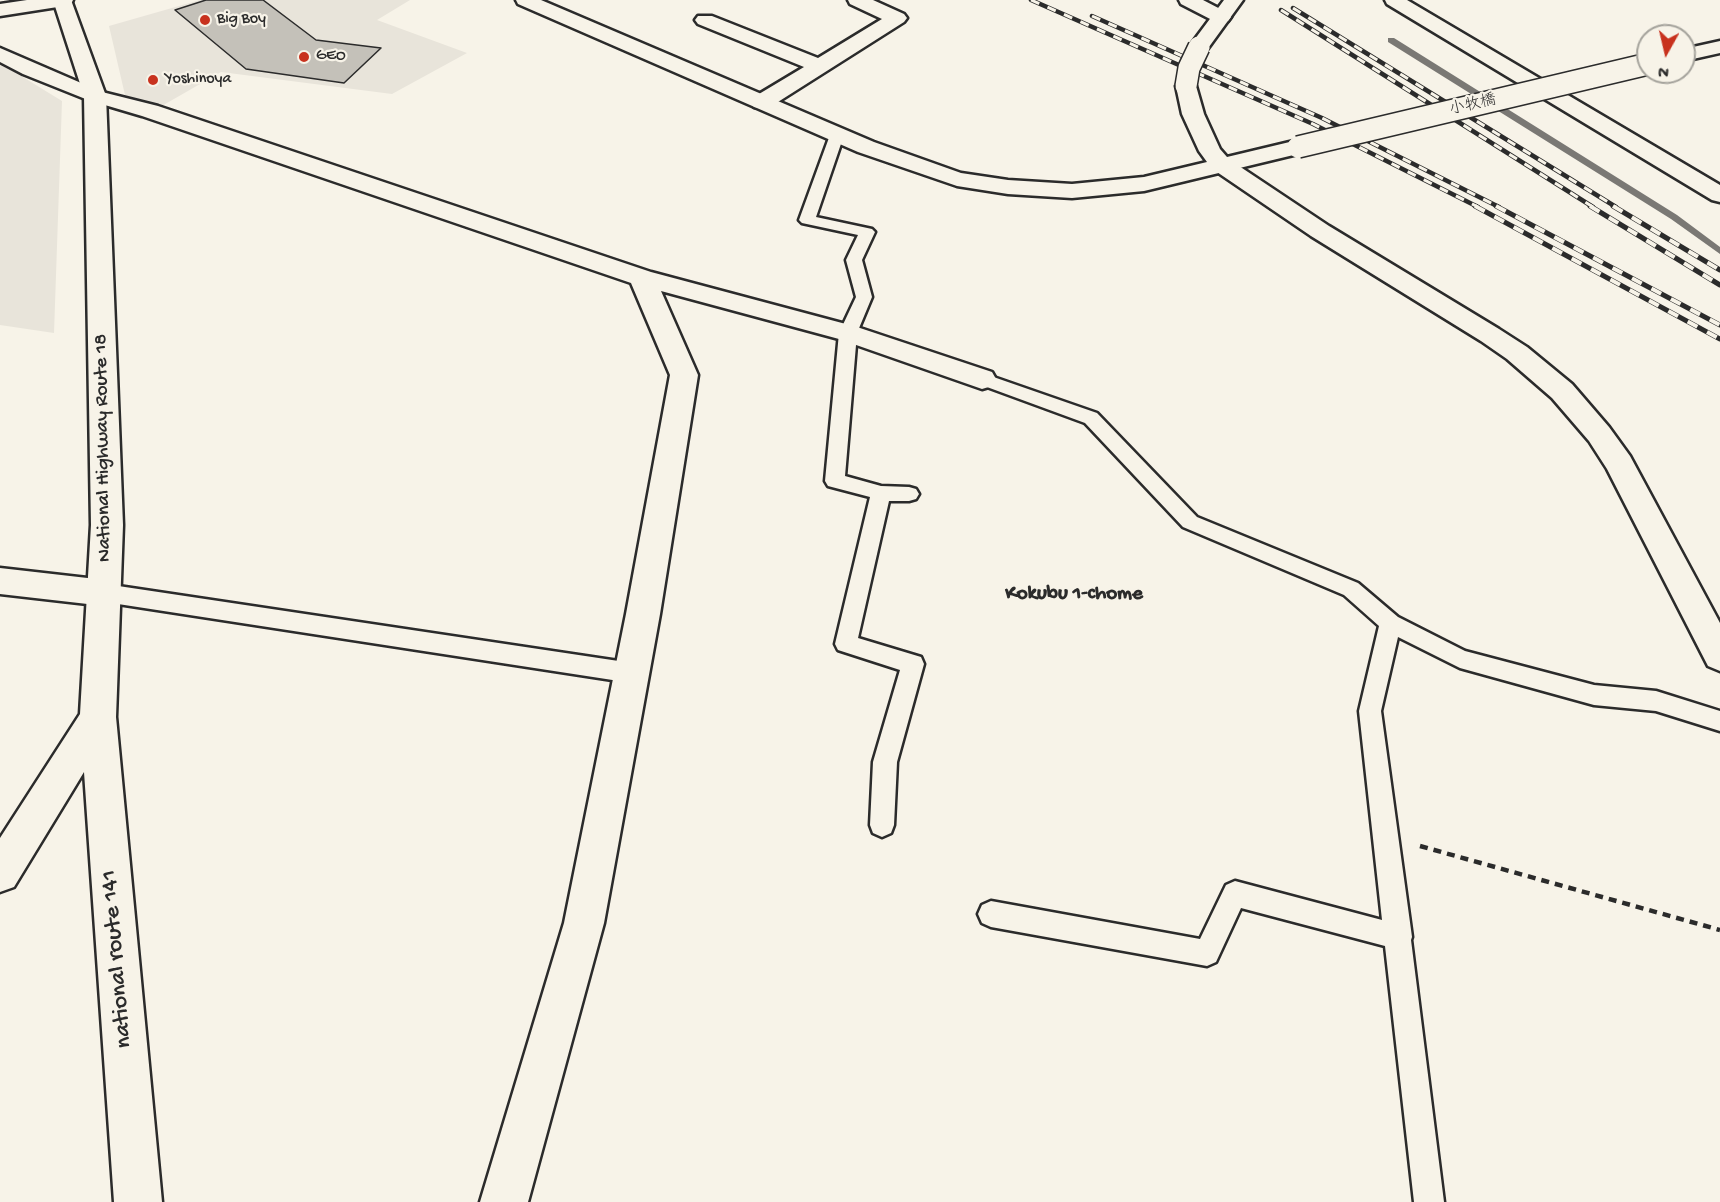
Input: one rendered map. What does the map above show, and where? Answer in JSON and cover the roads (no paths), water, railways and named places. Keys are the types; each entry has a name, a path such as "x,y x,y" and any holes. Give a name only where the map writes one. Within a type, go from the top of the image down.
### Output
{"main road":[{"path":"0,10 63,0"},
{"name":"National Highway Route 18","path":"0,873 98,717 108,525 94,96 63,0"},
{"name":"小牧橋","path":"525,0 914,166 946,176 1008,187 1072,190 1144,184 1636,67"},
{"path":"762,102 897,18 857,0"},
{"path":"1188,0 1221,17"},
{"path":"1234,0 1199,47 1189,68 1186,86 1193,114 1210,151 1222,165 1320,231 1491,335 1517,353 1562,391 1599,434 1619,464 1720,656"},
{"path":"1394,0 1720,195"},
{"path":"705,20 819,66"},
{"path":"1696,52 1720,47"},
{"path":"0,54 30,70 94,96 150,111 642,278 848,333 982,380"},
{"path":"504,1202 584,923 632,673 684,375 642,278"},
{"path":"0,581 105,593"},
{"name":"national route 141","path":"98,717 138,1202"}],"lane":[{"path":"837,135 807,220 867,232 854,260 864,297 848,333 835,481 881,493 909,494"},
{"path":"982,380 1091,418 1190,522 1351,589 1390,623 1460,659 1594,695 1656,701 1720,721"},
{"path":"881,493 846,644 913,664 885,762 882,825"},
{"path":"105,593 632,673"},
{"path":"1390,623 1370,711 1387,836 1429,1202"},
{"path":"990,914 1207,953 1235,894 1399,938"}],"waterway":[{"path":"1391,40 1674,217 1720,251"}],"railway":[{"path":"1031,0 1313,124 1478,207"},
{"path":"1293,8 1616,207"},
{"path":"1281,10 1593,207"},
{"path":"1092,16 1322,118 1499,207"},
{"path":"1475,206 1720,339"},
{"path":"1496,206 1720,325"},
{"path":"1590,206 1720,285"},
{"path":"1613,206 1720,270"}],"place":[{"name":"Big Boy","path":"205,20"},
{"name":"GEO","path":"304,57"},
{"name":"Yoshinoya","path":"153,80"}],"district":[{"name":"Kokubu 1-chome","path":"1074,595"}]}
